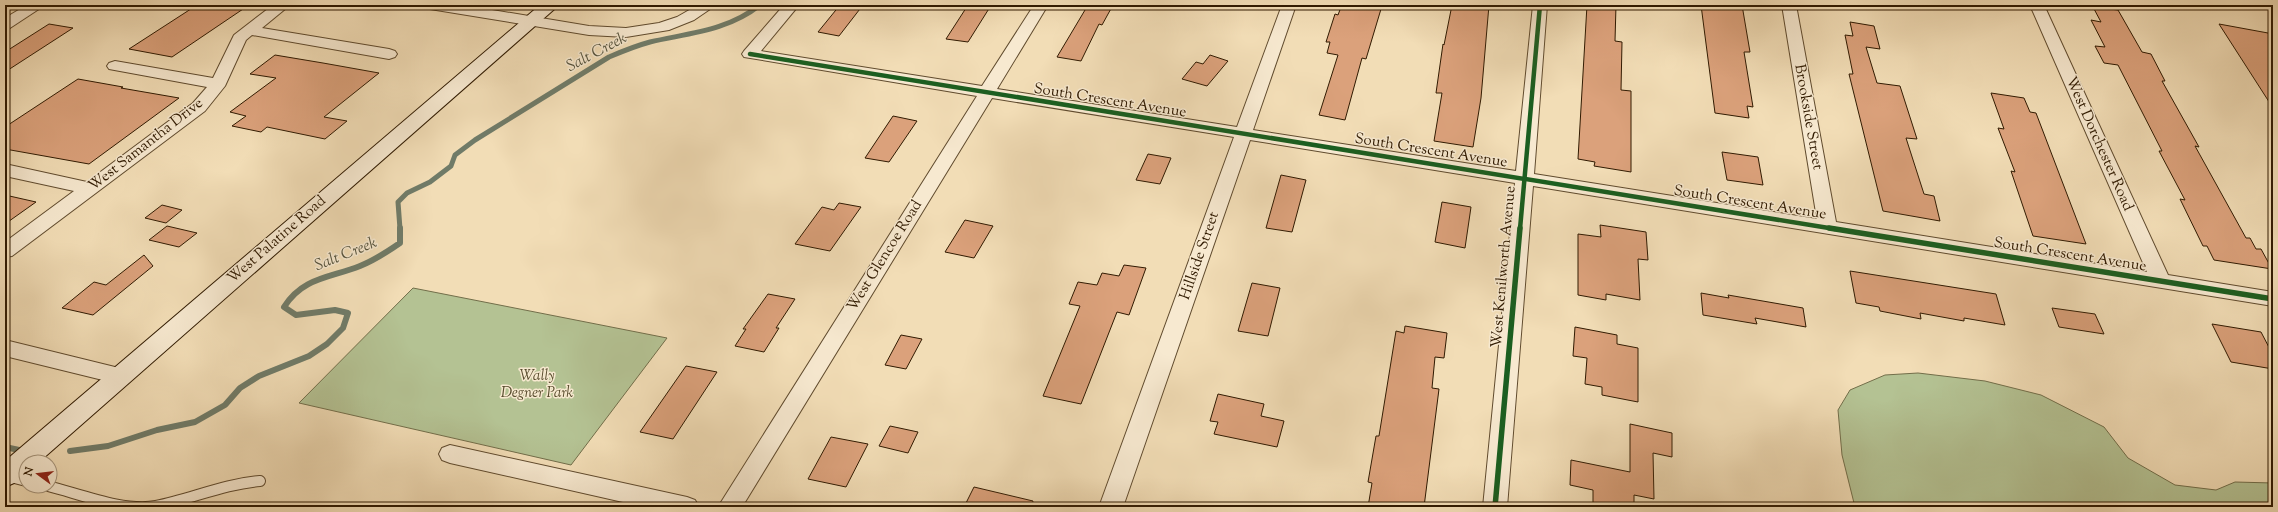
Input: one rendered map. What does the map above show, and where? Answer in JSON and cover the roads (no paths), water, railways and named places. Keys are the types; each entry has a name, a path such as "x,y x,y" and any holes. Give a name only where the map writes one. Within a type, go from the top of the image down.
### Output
{"main road":[{"name":"West Palatine Road","path":"12,477 119,376 550,5"}],"street":[{"path":"5,25 38,5"},
{"name":"West Samantha Drive","path":"5,250 199,107 218,84 239,38 283,5"},
{"path":"430,5 532,21 574,30 610,33 639,32 681,20 708,5"},
{"name":"South Crescent Avenue","path":"792,5 750,54 2273,299"},
{"name":"West Glencoe Road","path":"730,507 1041,5"},
{"name":"Hillside Street","path":"1111,507 1289,5"},
{"name":"West Kenilworth Avenue","path":"1495,507 1540,5"},
{"name":"Brookside Street","path":"1789,5 1828,228"},
{"name":"West Dorchester Road","path":"2037,5 2161,282"},
{"path":"248,30 389,54"},
{"path":"115,66 218,84"},
{"path":"5,170 89,188"},
{"path":"5,348 119,376"},
{"path":"450,454 687,507"}],"lane":[{"path":"58,489 127,506 154,506 237,483 260,481"}],"waterway":[{"name":"Salt Creek","path":"400,229 398,202 407,193 430,182 451,166 455,155 475,140 609,57 650,42 721,26 747,14 760,5"},
{"name":"Salt Creek","path":"70,451 108,446 157,430 195,422 225,405 240,388 259,376 309,356 327,344 343,328 348,313 335,310 296,315 284,307 291,297 308,284 365,264 381,256 400,243 400,229"},
{"name":"Salt Creek","path":"5,447 19,450"}],"park label":[{"name":"Wally Degner Park","path":"537,384"}]}
